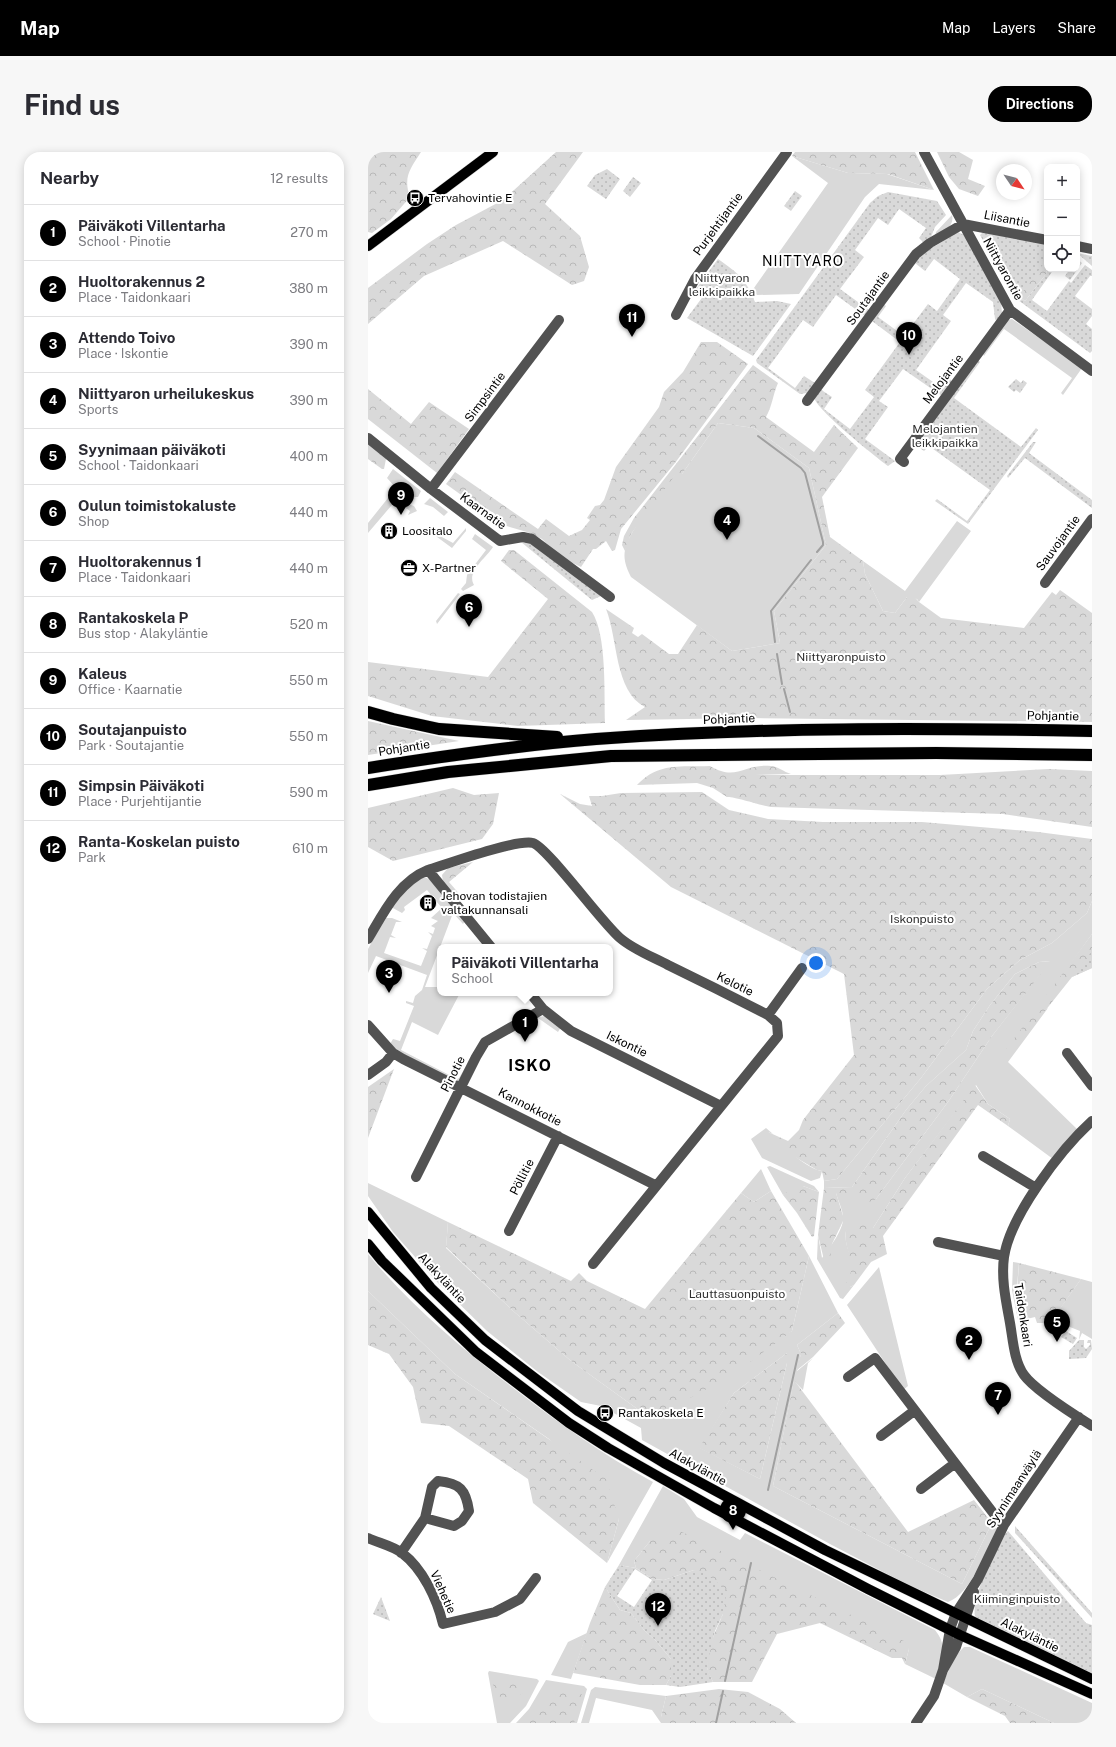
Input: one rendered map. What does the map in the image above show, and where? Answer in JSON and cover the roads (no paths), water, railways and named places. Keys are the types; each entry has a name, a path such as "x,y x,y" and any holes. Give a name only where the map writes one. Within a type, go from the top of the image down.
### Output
{"highway":[{"path":"368,712 439,729 596,739"},
{"name":"Pohjantie","path":"368,768 450,755 596,739 709,733 929,728 1092,731"},
{"path":"368,785 448,772 611,756 936,753 1092,755"}],"main road":[{"path":"368,246 493,152"},
{"name":"Alakyläntie","path":"368,1212 431,1288 485,1340 578,1411 616,1436 825,1550 1092,1678"},
{"path":"368,1244 382,1261 476,1352 569,1424 628,1460 721,1512 868,1589 960,1635 1092,1694"}],"street":[{"name":"Purjehtijantie","path":"676,315 694,279 787,152"},
{"name":"Niittyarontie","path":"924,152 1010,310 1092,371"},
{"name":"Liisantie","path":"963,224 1044,239"},
{"name":"Soutajantie","path":"807,401 916,254 930,243 963,224"},
{"path":"1080,247 1092,249"},
{"name":"Melojantie","path":"904,462 900,459 1010,310"},
{"name":"Simpsintie","path":"431,489 559,320"},
{"name":"Kaarnatie","path":"368,438 431,489 500,541 523,537 532,539 610,597"},
{"name":"Sauvojantie","path":"1045,583 1092,519"},
{"name":"Kelotie","path":"428,870 502,847 529,842 535,844 561,871 605,924 622,939 692,978 768,1015"},
{"path":"368,939 387,907 402,887 419,873 428,870 490,944"},
{"path":"593,1264 655,1185 778,1036 777,1023 768,1015 802,968"},
{"name":"Iskontie","path":"532,996 543,1009 571,1031 721,1106"},
{"name":"Pinotie","path":"416,1177 485,1042 543,1009"},
{"path":"368,1025 393,1053 386,1062 368,1075"},
{"name":"Kannokkotie","path":"393,1053 655,1185"},
{"path":"1067,1053 1092,1086"},
{"name":"Taidonkaari","path":"1092,1122 1068,1145 1036,1188 1015,1224 1004,1256 1005,1298 1016,1357 1021,1369 1033,1384 1092,1426"},
{"name":"Pöllitie","path":"509,1231 558,1136"},
{"path":"983,1156 1036,1188"},
{"path":"938,1242 1004,1256"},
{"path":"848,1377 875,1358 954,1464 1004,1525"},
{"path":"881,1436 914,1411"},
{"name":"Syynimaanväylä","path":"943,1670 950,1629 956,1613 978,1579 1004,1525 1079,1417"},
{"path":"921,1489 954,1464"},
{"path":"401,1553 425,1518 432,1487 438,1481 447,1482 459,1487 467,1496 469,1511 462,1521 454,1526 425,1518"},
{"name":"Viehetie","path":"368,1538 401,1553 419,1569 443,1624 494,1612 516,1602 536,1578"},
{"name":"Syynimaanväylä","path":"943,1670 956,1646 978,1579"},
{"path":"916,1723 934,1696 943,1670"}],"waterway":[{"path":"758,436 801,468 805,473 823,542 823,545 817,552"},
{"path":"775,642 771,611 811,560"},
{"path":"777,654 782,684"},
{"path":"784,689 790,712"},
{"path":"768,1490 798,1355"},
{"path":"725,1681 751,1563"},
{"path":"716,1723 723,1691"}],"place":[{"name":"Tervahovintie E","path":"415,198"},
{"name":"Simpsin Päiväkoti","path":"632,337"},
{"name":"Soutajanpuisto","path":"909,355"},
{"name":"Kaleus","path":"401,515"},
{"name":"Loositalo","path":"389,531"},
{"name":"Niittyaron urheilukeskus","path":"727,540"},
{"name":"X-Partner","path":"409,568"},
{"name":"Oulun toimistokaluste","path":"469,627"},
{"name":"Jehovan todistajien valtakunnansali","path":"428,903"},
{"name":"Attendo Toivo","path":"389,993"},
{"name":"Päiväkoti Villentarha","path":"525,1042"},
{"name":"Syynimaan päiväkoti","path":"1057,1342"},
{"name":"Huoltorakennus 2","path":"969,1360"},
{"name":"Rantakoskela E","path":"605,1413"},
{"name":"Huoltorakennus 1","path":"998,1415"},
{"name":"Rantakoskela P","path":"733,1530"},
{"name":"Ranta-Koskelan puisto","path":"658,1626"}],"district":[{"name":"NIITTYARO","path":"803,261"},
{"name":"ISKO","path":"530,1065"}],"park label":[{"name":"Niittyaron leikkipaikka","path":"722,285"},
{"name":"Melojantien leikkipaikka","path":"945,436"},
{"name":"Niittyaronpuisto","path":"841,657"},
{"name":"Iskonpuisto","path":"922,919"},
{"name":"Lauttasuonpuisto","path":"737,1294"},
{"name":"Kiiminginpuisto","path":"1017,1599"}]}
